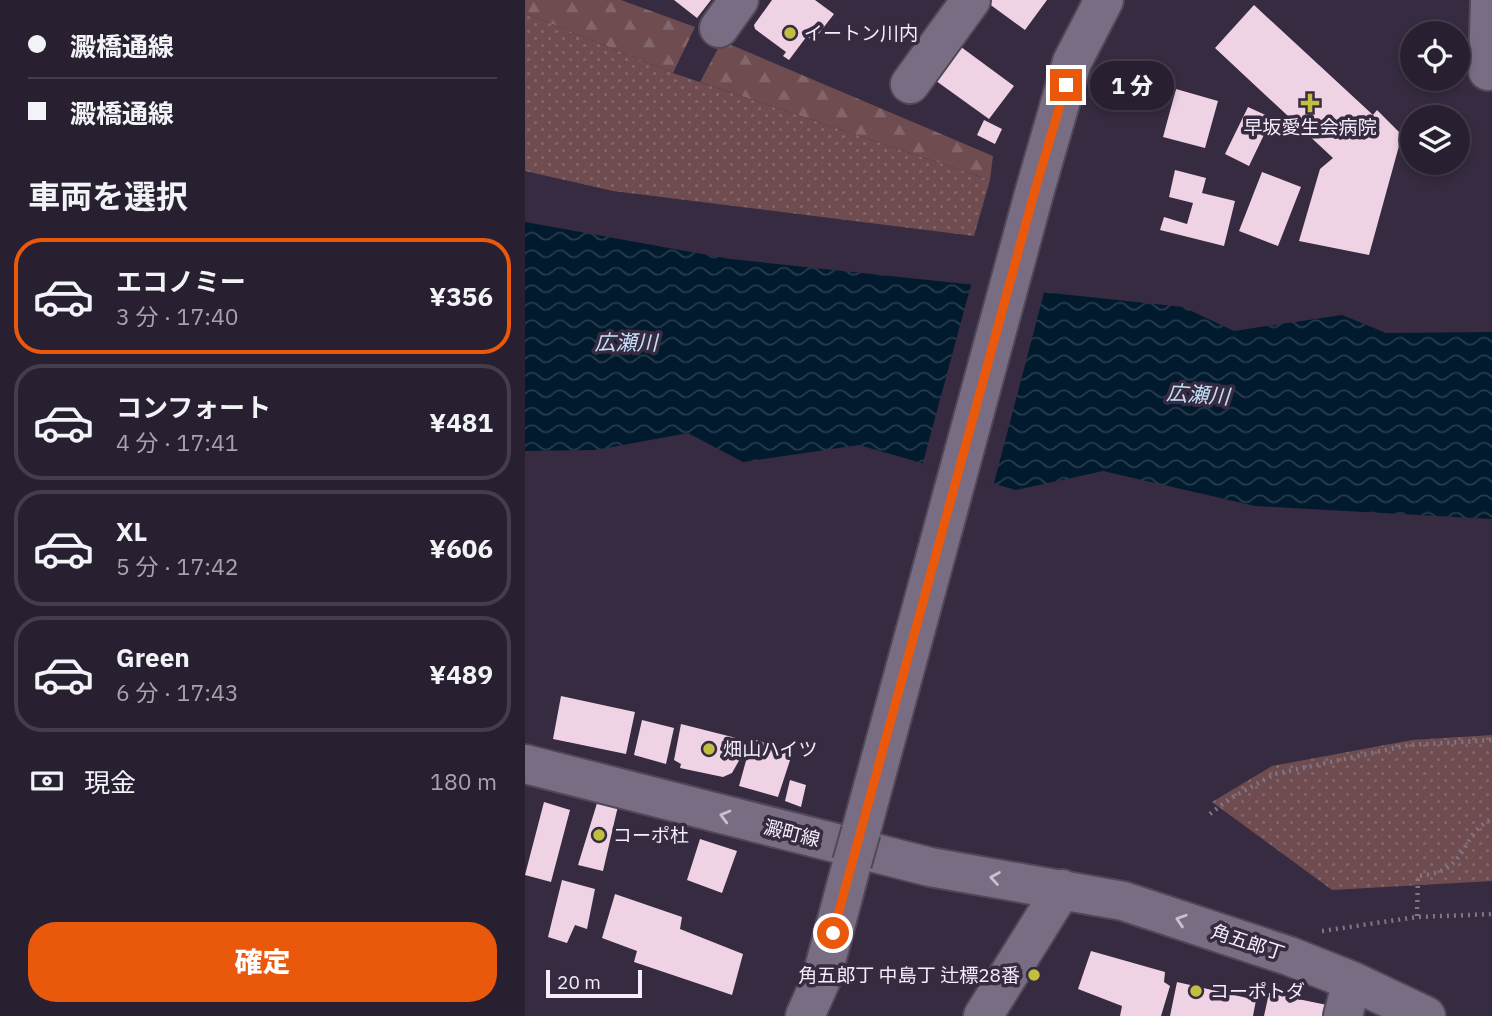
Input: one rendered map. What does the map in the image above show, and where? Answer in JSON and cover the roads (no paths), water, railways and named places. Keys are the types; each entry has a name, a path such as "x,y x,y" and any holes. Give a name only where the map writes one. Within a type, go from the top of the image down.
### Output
{"street":[{"path":"910,84 971,0"},
{"path":"805,1016 821,980 1072,62 1104,0"},
{"path":"1488,71 1490,0"},
{"name":"澱町線","path":"525,764 930,867 1062,889"},
{"path":"983,1016 1062,889"},
{"name":"角五郎丁","path":"1062,889 1123,901 1289,956 1348,998 1426,1016"}],"water":[{"name":"広瀬川","path":"525,222 730,259 1183,307 1234,331 1342,315 1386,333 1492,332 1492,519 1255,506 1103,471 1016,490 859,445 743,462 688,433 596,450 525,451"}],"place":[{"name":"イートン川内","path":"790,33"},
{"name":"早坂愛生会病院","path":"1310,103"},
{"name":"畑山ハイツ","path":"709,749"},
{"name":"コーポ杜","path":"599,835"},
{"name":"角五郎丁 中島丁 辻標28番","path":"1034,975"},
{"name":"コーポトダ","path":"1196,991"}]}
